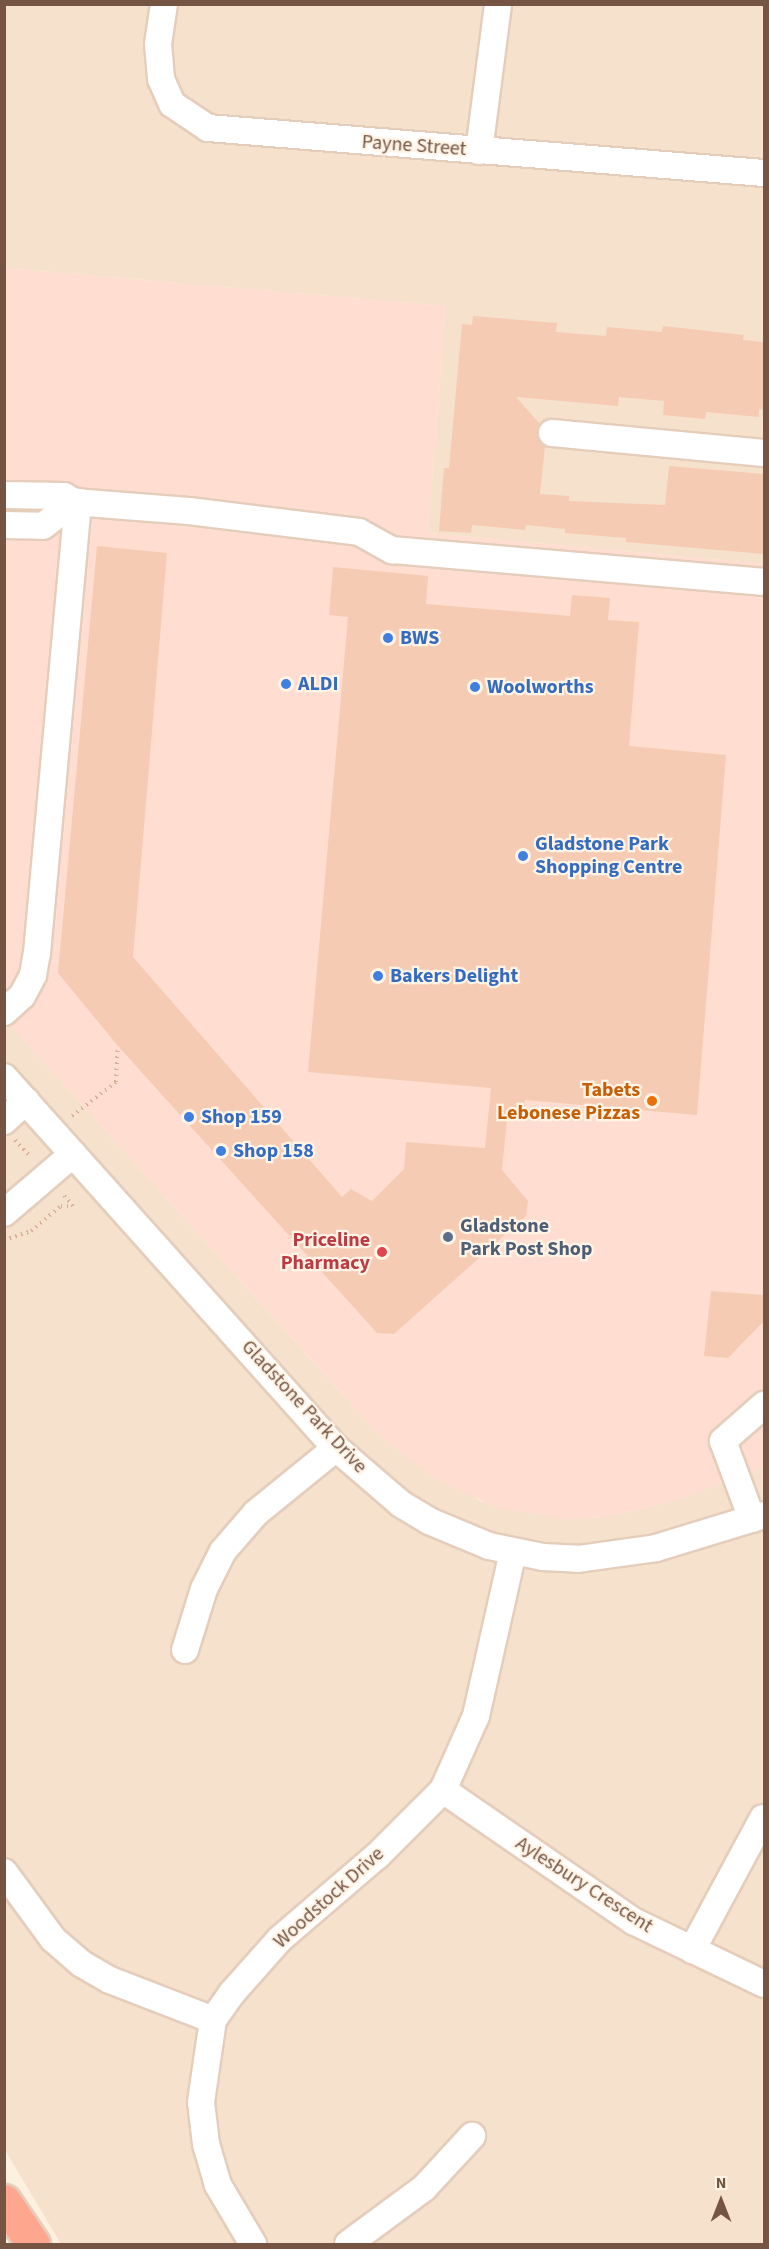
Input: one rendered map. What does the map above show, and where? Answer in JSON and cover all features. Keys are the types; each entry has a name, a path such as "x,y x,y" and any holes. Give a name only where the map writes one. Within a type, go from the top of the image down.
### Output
{"highway":[{"path":"4,2201 33,2244"}],"street":[{"name":"Payne Street","path":"164,4 158,44 161,79 172,104 208,128 765,173"},
{"path":"479,151 498,4"},
{"path":"552,433 765,453"},
{"path":"4,495 64,496 76,502 189,511 359,532 392,550 765,582"},
{"path":"4,525 43,526 76,502"},
{"path":"4,1012 22,996 33,975 37,953 76,502"},
{"path":"4,989 29,954 37,953"},
{"name":"Gladstone Park Drive","path":"4,1077 336,1448 401,1504 429,1521 513,1552 578,1559 616,1556 758,1517"},
{"path":"4,1121 26,1101"},
{"path":"4,1213 73,1154"},
{"path":"758,1517 723,1441 765,1405"},
{"path":"185,1650 204,1589 223,1551 256,1513 336,1448"},
{"name":"Woodstock Drive","path":"253,2244 218,2185 206,2144 201,2102 213,2020 232,1993 280,1939 377,1856 444,1790 476,1716 513,1552"},
{"name":"Aylesbury Crescent","path":"444,1790 633,1922 765,1984"},
{"path":"692,1950 763,1818"},
{"path":"4,1872 53,1939 82,1964 110,1980 213,2020"},
{"path":"348,2244 424,2188 472,2136"}],"path":[{"path":"28,1154 116,1082 118,1046"}],"shaded area":[{"path":"4,5 764,5 764,564 428,533 446,306 5,268"},
{"path":"4,268 446,306 428,533 764,564 764,1467 675,1501 606,1517 566,1519 498,1508 434,1478 381,1437 5,1019"},
{"path":"5,1019 352,1405 480,1501 566,1519 606,1517 675,1501 764,1467 764,2244 61,2244 5,2150"}],"building":[{"path":"473,316 557,323 556,332 606,336 607,327 662,332 663,326 744,335 743,340 765,342 765,410 759,409 759,417 706,412 705,419 663,415 664,401 619,397 618,406 516,397 540,424 538,439 545,446 540,494 569,496 569,501 665,505 669,466 765,474 765,554 626,542 626,538 565,533 565,529 526,525 525,530 472,525 471,533 439,531 444,468 449,468 462,324 472,325"},
{"name":"Gladstone Park Shopping Centre","path":"97,546 167,553 133,957 342,1197 351,1189 372,1201 404,1169 406,1142 485,1148 491,1088 308,1072 348,617 329,615 333,567 428,576 426,604 570,616 572,595 610,598 608,620 639,622 629,746 726,755 697,1115 525,1100 523,1121 507,1119 502,1170 528,1201 526,1216 394,1334 377,1333 118,1046 58,973"},
{"path":"711,1291 765,1295 764,1321 728,1358 704,1356"}],"place":[{"name":"BWS","path":"388,638"},
{"name":"ALDI","path":"286,684"},
{"name":"Woolworths","path":"475,687"},
{"name":"Gladstone Park Shopping Centre","path":"523,856"},
{"name":"Bakers Delight","path":"378,976"},
{"name":"Tabets Lebonese Pizzas","path":"652,1101"},
{"name":"Shop 159","path":"189,1117"},
{"name":"Shop 158","path":"221,1151"},
{"name":"Gladstone Park Post Shop","path":"448,1237"},
{"name":"Priceline Pharmacy","path":"382,1252"}]}
